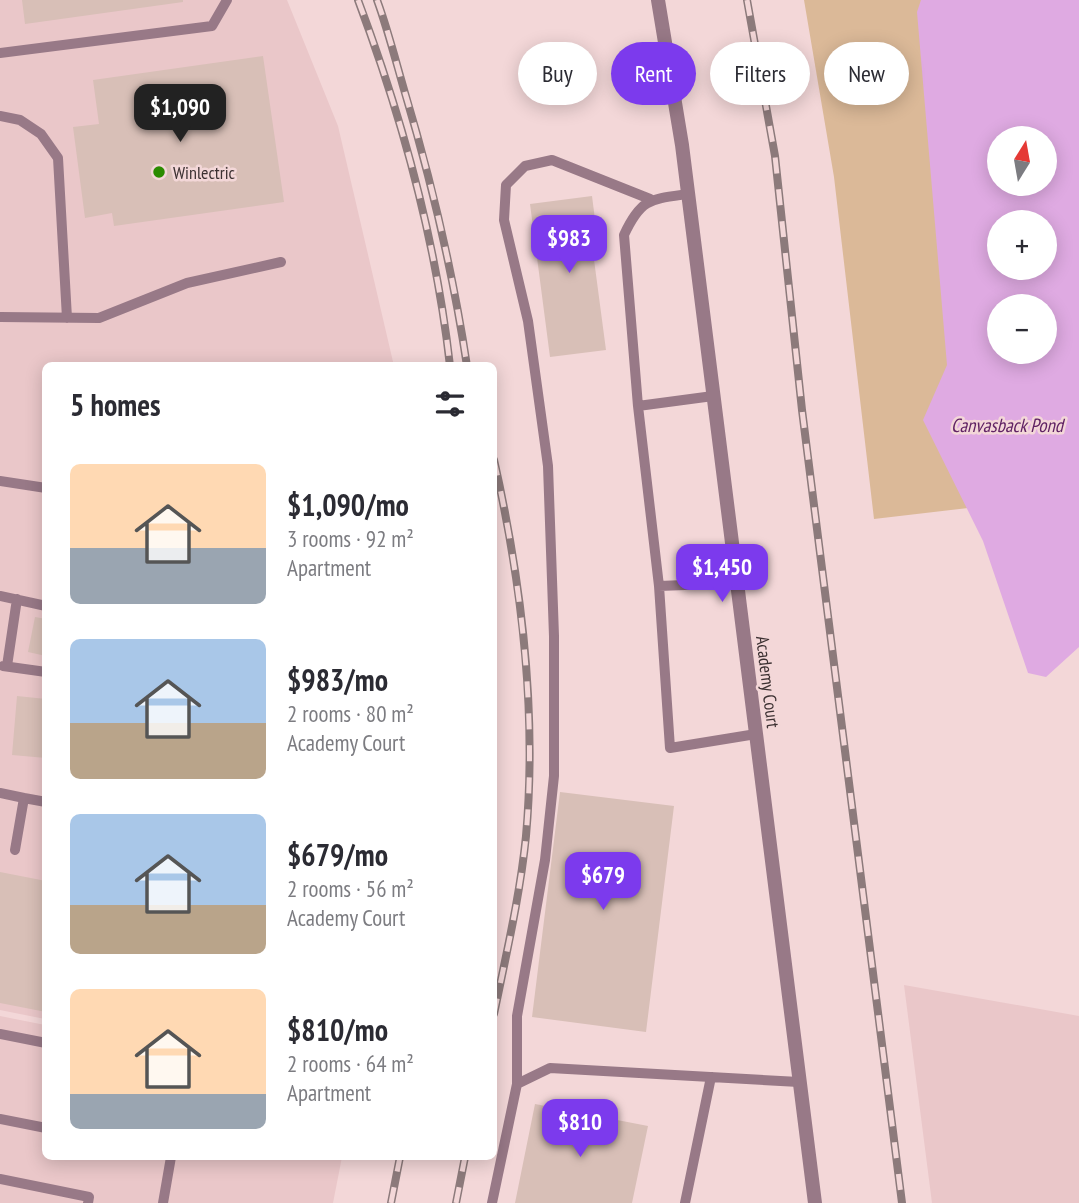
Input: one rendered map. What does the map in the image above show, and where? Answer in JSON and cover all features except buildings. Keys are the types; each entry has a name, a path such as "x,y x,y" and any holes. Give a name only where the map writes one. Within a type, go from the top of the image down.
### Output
{"street":[{"name":"Academy Court","path":"658,0 688,194 815,1203"}],"lane":[{"path":"0,53 212,26 227,0"},
{"path":"0,116 20,120 41,134 58,158 67,318"},
{"path":"492,1203 517,1084 517,1016 545,860 554,776 554,636 548,466 528,321 504,220 506,185 525,166 552,160 650,199 688,194"},
{"path":"650,199 631,219 624,235 638,406 659,586 670,748 755,734"},
{"path":"0,317 99,318 187,284 281,262"},
{"path":"638,406 713,396"},
{"path":"0,481 42,487"},
{"path":"659,586 737,583"},
{"path":"0,596 42,605"},
{"path":"17,599 4,666 42,672"},
{"path":"0,793 42,801"},
{"path":"15,850 24,798"},
{"path":"0,1034 42,1042"},
{"path":"517,1084 550,1068 799,1082"},
{"path":"685,1203 712,1077"},
{"path":"0,1119 42,1127"},
{"path":"163,1203 170,1160"},
{"path":"0,1180 89,1197 88,1203"}],"shaded area":[{"path":"0,0 287,0 338,126 393,362 42,362 42,1018 0,1010"},
{"path":"804,0 1079,0 1079,495 874,519 834,177"},
{"path":"904,985 1079,1016 1079,1203 932,1203"},
{"path":"0,1016 42,1024 42,1160 341,1160 333,1203 0,1203"}],"water":[{"name":"Canvasback Pond","path":"921,0 1079,0 1079,647 1046,677 1028,673 983,541 923,420 947,365 917,12"}],"railway":[{"path":"358,0 389,89 415,180 436,273 449,362"},
{"path":"377,0 433,194 466,362"},
{"path":"747,0 775,156 802,410 902,1203"},
{"path":"497,474 519,599 528,695 529,742 526,836 497,999"},
{"path":"391,1203 399,1160"},
{"path":"456,1203 464,1160"}],"place":[{"name":"Winlectric","path":"159,172"}]}
